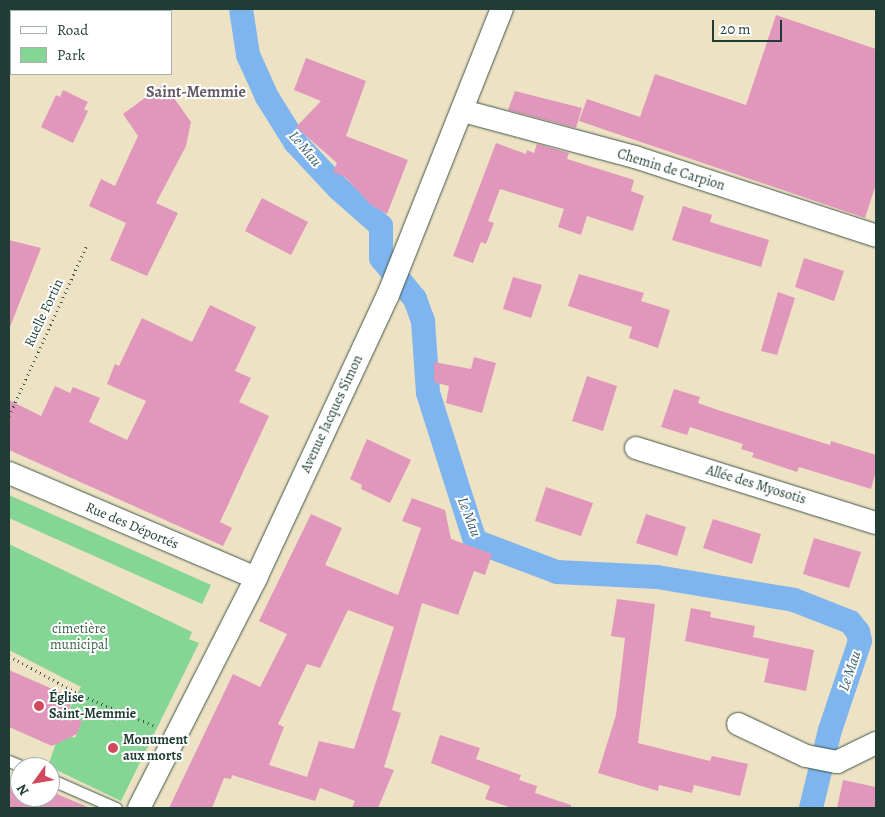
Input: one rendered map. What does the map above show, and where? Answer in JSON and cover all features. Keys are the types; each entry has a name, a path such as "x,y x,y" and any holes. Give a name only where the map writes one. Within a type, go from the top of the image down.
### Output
{"street":[{"name":"Avenue Jacques Simon","path":"139,808 256,578 388,295 406,255 502,9"},
{"name":"Chemin de Carpion","path":"462,111 635,157 876,236"},
{"name":"Allée des Myosotis","path":"636,448 876,523"},
{"name":"Rue des Déportés","path":"9,473 256,578"},
{"path":"738,724 806,756 837,762 876,742"}],"lane":[{"path":"60,783 116,808"}],"path":[{"name":"Ruelle Fortin","path":"9,416 86,247"},
{"path":"9,656 83,696 158,727"}],"green space":[{"path":"9,495 211,585 202,604 9,518"},
{"name":"cimetière municipal","path":"9,544 192,632 189,639 199,643 121,801 60,772 60,757 51,757 57,740 61,742 69,735 75,738 82,721 67,713 81,687 9,650"}],"building":[{"path":"776,15 876,49 876,184 865,218 579,121 587,99 640,117 655,74 746,105"},
{"path":"306,58 366,81 346,136 408,160 387,214 371,205 345,177 333,172 337,163 296,127 321,101 294,90"},
{"path":"164,84 191,122 186,146 156,203 178,213 147,276 110,260 126,223 89,206 101,179 115,186 138,136 123,114"},
{"path":"63,90 88,102 84,109 88,111 73,143 41,127 56,95 60,97"},
{"path":"515,91 582,108 576,128 508,110"},
{"path":"496,143 526,154 527,150 534,153 537,144 569,153 567,159 634,180 631,191 644,196 633,231 587,216 581,235 558,227 564,209 500,189 488,221 494,223 486,244 481,242 473,263 453,256"},
{"path":"262,198 308,222 291,255 245,231"},
{"path":"683,206 712,215 710,222 769,240 761,267 672,240"},
{"path":"9,240 41,248 10,327 9,327"},
{"path":"804,258 844,271 834,301 795,287"},
{"path":"579,274 644,293 641,301 670,310 658,348 629,338 632,327 568,306"},
{"path":"513,277 542,285 531,318 503,309"},
{"path":"778,292 795,298 777,355 761,351"},
{"path":"210,305 256,327 235,371 251,378 239,402 269,416 220,522 232,528 223,546 9,450 9,400 41,416 55,386 70,393 73,387 100,398 89,422 127,440 146,401 107,384 115,364 119,366 142,318 192,342"},
{"path":"474,357 496,363 482,413 446,403 449,386 434,382 434,362 471,369"},
{"path":"587,376 617,386 603,431 572,421"},
{"path":"674,389 700,397 698,403 718,410 830,445 831,441 876,455 876,471 871,489 799,467 797,472 752,457 754,453 741,449 743,444 690,427 687,435 661,427"},
{"path":"367,439 411,460 390,503 361,489 362,485 350,479"},
{"path":"546,487 593,503 581,536 535,521"},
{"path":"412,498 445,510 451,539 492,554 485,575 474,571 458,615 422,603 392,710 401,713 384,767 394,770 378,808 352,808 355,801 320,788 315,801 232,775 231,779 224,778 212,808 169,808 233,674 260,687 287,634 259,621 311,514 342,528 325,565 398,595 421,528 402,521","holes":["348,610 394,627 354,749 319,741 307,777 269,765 284,727 278,724 307,664 320,668"]},
{"path":"646,514 686,527 677,556 636,543"},
{"path":"713,519 761,534 752,564 703,548"},
{"path":"814,538 861,552 849,588 803,574"},
{"path":"617,599 655,604 638,743 710,761 712,756 748,764 740,796 694,785 692,793 659,785 658,791 598,773 616,715 625,638 611,636"},
{"path":"691,608 711,612 710,617 755,626 753,637 814,650 806,691 764,682 769,659 685,641"},
{"name":"Église Saint-Memmie","path":"9,670 73,698 67,713 82,721 77,734 52,746 9,727"},
{"path":"440,735 480,748 476,759 521,775 519,780 537,786 535,793 571,805 571,808 512,808 485,799 490,786 431,763"},
{"path":"843,780 876,787 876,808 837,808"},
{"path":"10,789 10,807 60,807 60,795 90,808 9,808"}],"waterway":[{"name":"Le Mau","path":"241,9 248,55 267,97 295,142 339,189 381,226 381,258 415,299 423,321 428,393 475,541 557,572 657,577 794,600 850,622 858,632 860,641 830,730 811,808"}],"place":[{"name":"Église Saint-Memmie","path":"39,706"},
{"name":"Monument aux morts","path":"113,748"}],"district":[{"name":"Saint-Memmie","path":"196,92"}]}
